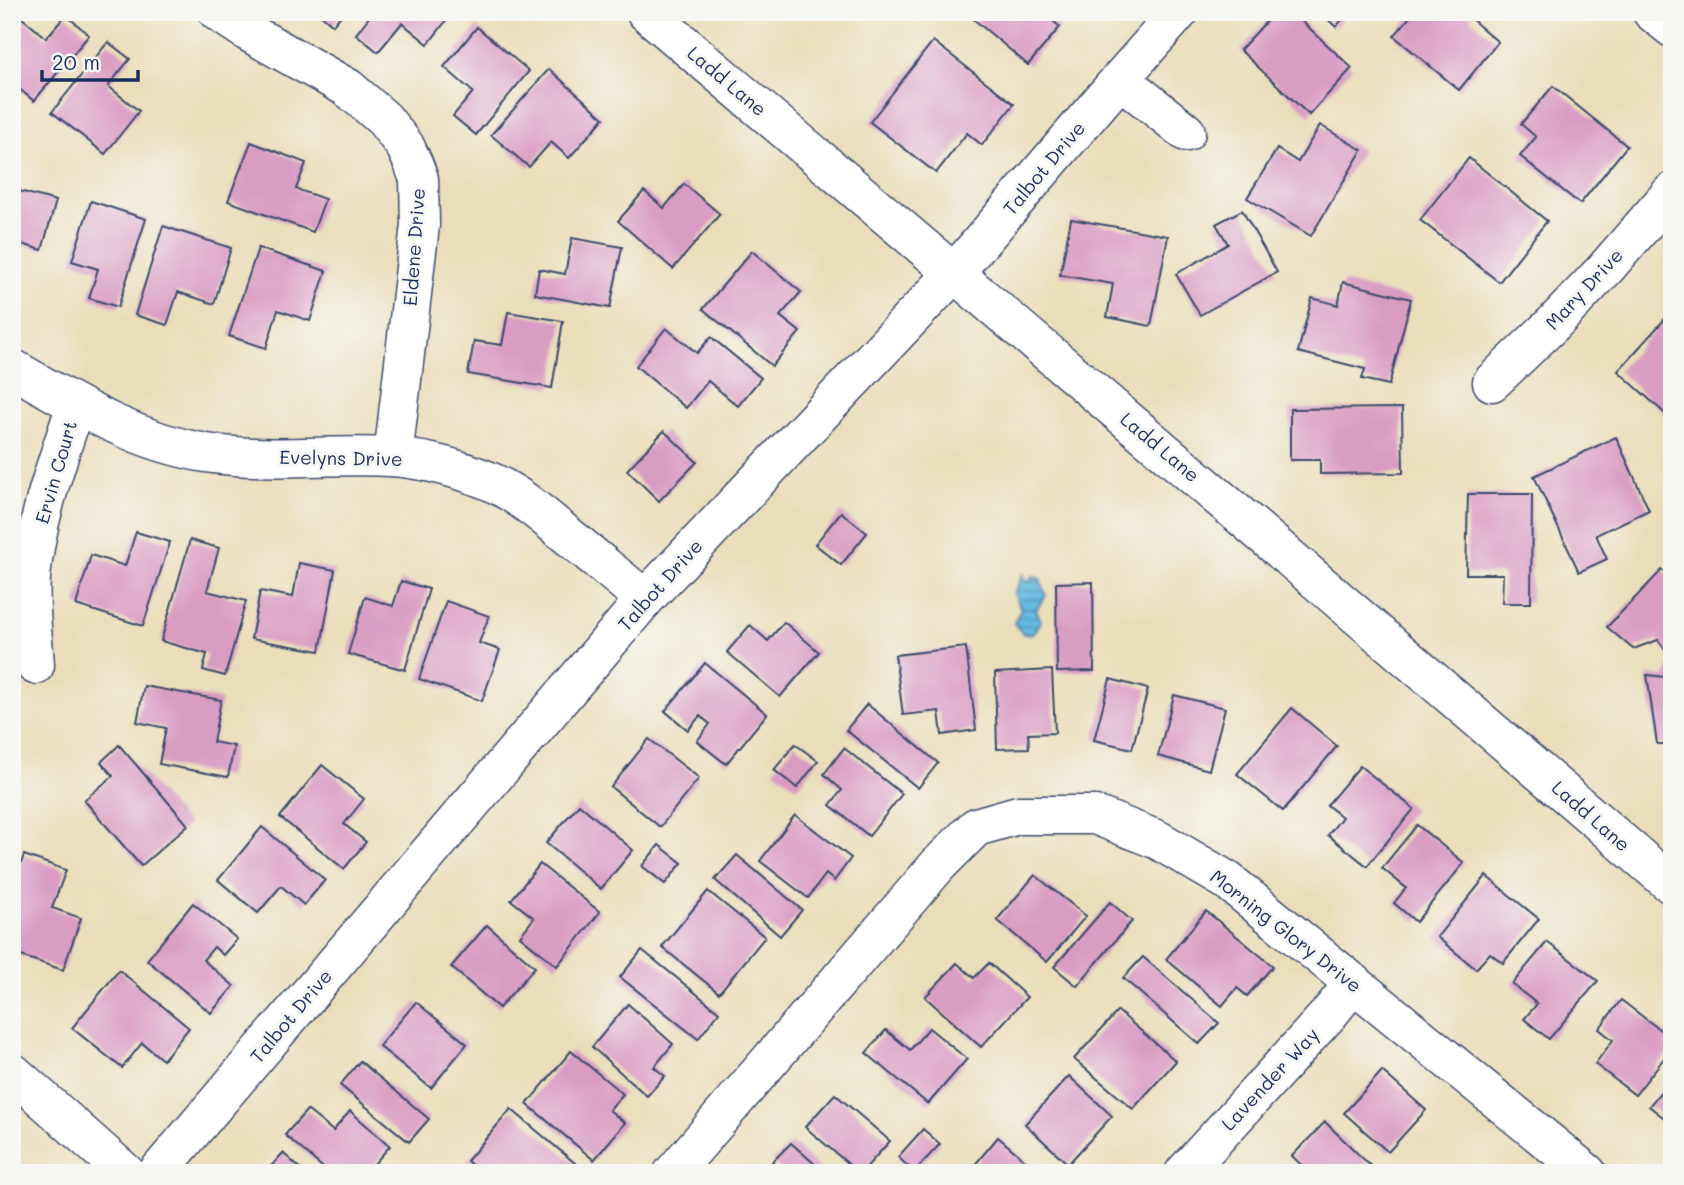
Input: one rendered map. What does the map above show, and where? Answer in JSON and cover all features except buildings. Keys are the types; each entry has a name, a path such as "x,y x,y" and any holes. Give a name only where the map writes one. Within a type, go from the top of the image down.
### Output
{"street":[{"name":"Eldene Drive","path":"218,12 247,32 348,88 384,119 405,146 413,163 419,179 420,225 393,457"},
{"name":"Ladd Lane","path":"646,12 1672,885"},
{"name":"Talbot Drive","path":"157,1173 645,599 954,273 1179,12"},
{"path":"1652,12 1672,28"},
{"path":"1120,79 1186,132"},
{"name":"Mary Drive","path":"1492,382 1554,323 1672,192"},
{"name":"Evelyns Drive","path":"12,369 114,425 162,443 206,453 393,457 428,462 480,477 500,486 539,512 645,599"},
{"name":"Ervin Court","path":"35,665 31,580 36,546 46,497 76,405"},
{"name":"Morning Glory Drive","path":"673,1173 938,864 976,827 1018,815 1095,815 1158,840 1228,881 1587,1173"},
{"name":"Lavender Way","path":"1184,1173 1354,983"},
{"path":"12,1072 126,1173"}],"water":[{"path":"1023,574 1027,583 1033,576 1040,579 1046,595 1036,610 1041,620 1033,633 1023,634 1014,623 1021,609 1014,594"}]}
